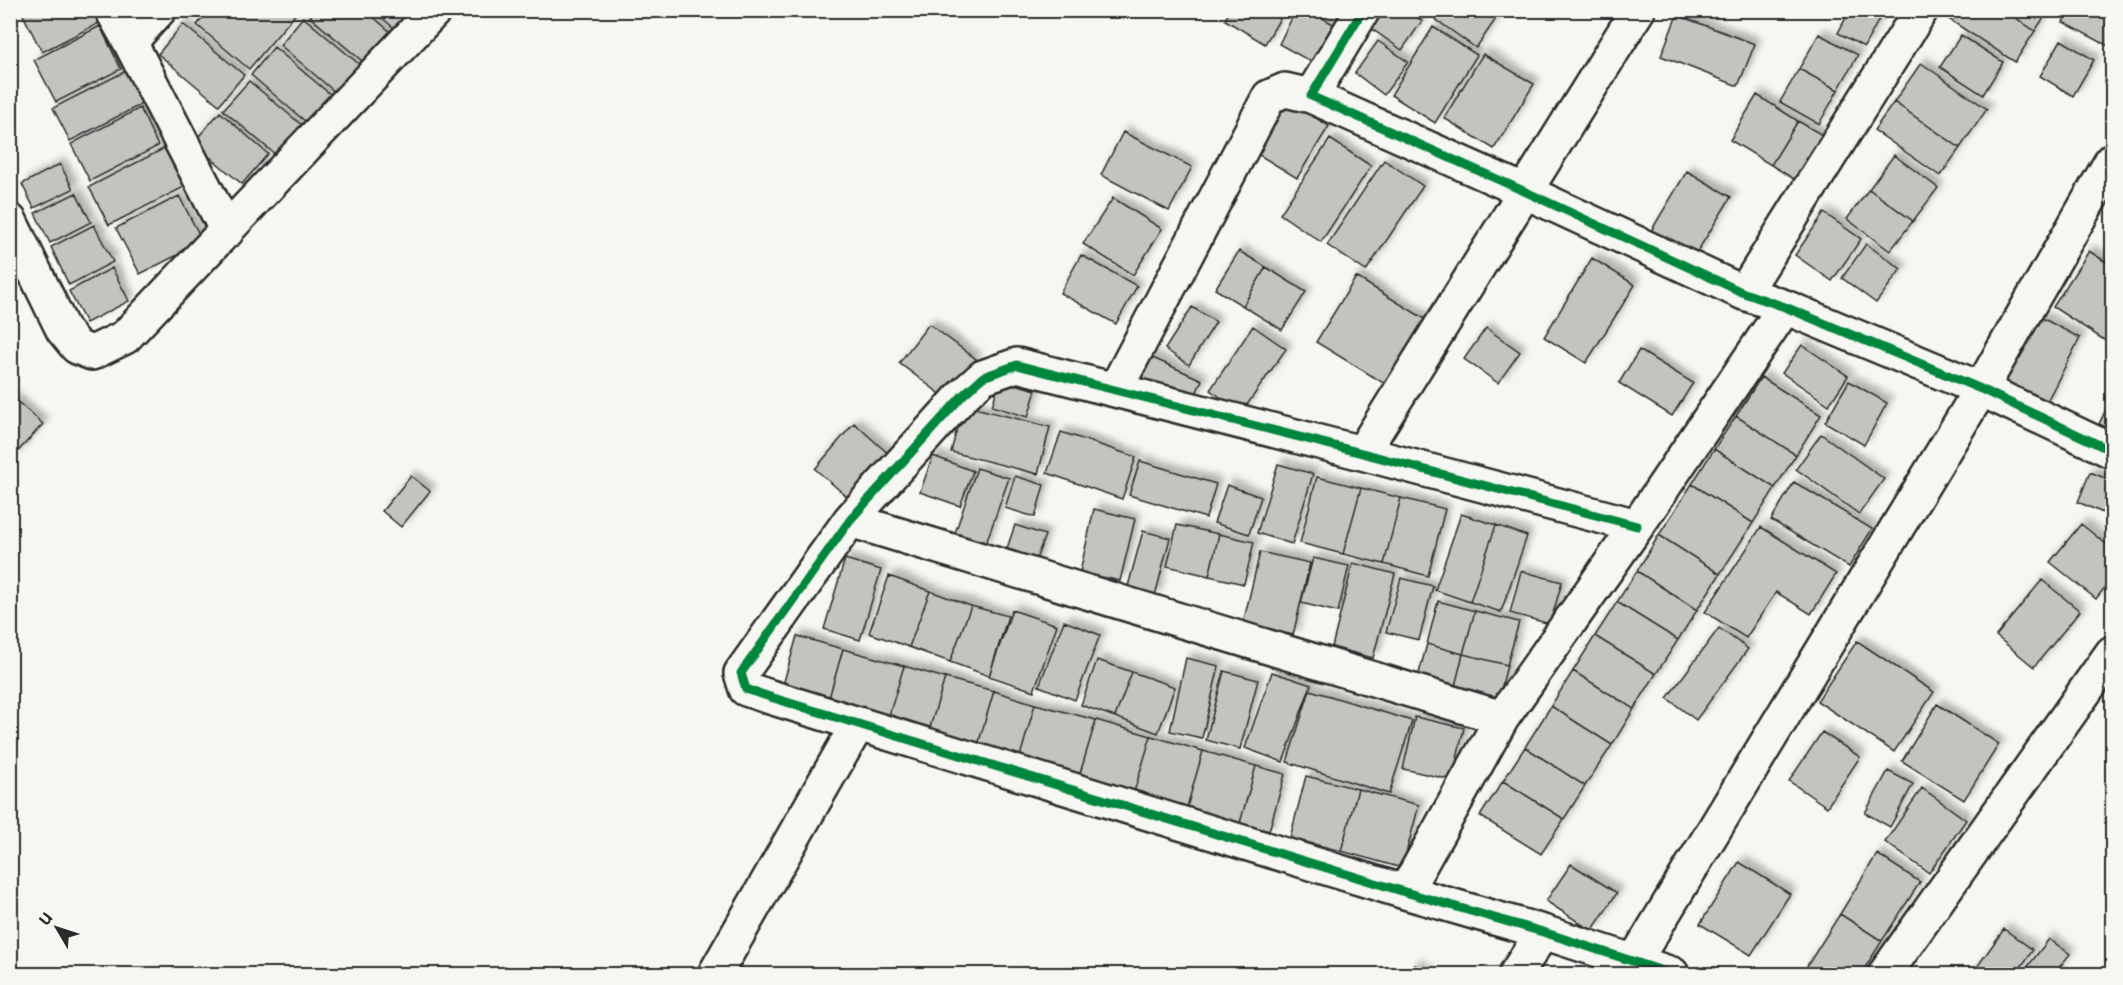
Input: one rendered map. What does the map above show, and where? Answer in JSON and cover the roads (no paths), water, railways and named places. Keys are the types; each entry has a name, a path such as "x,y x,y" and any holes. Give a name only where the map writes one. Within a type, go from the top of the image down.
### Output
{"street":[{"path":"112,10 227,231"},
{"path":"130,42 159,10"},
{"path":"10,221 63,330 77,347 92,353 124,337 435,10"},
{"path":"1311,96 1363,10"},
{"path":"1362,453 1638,10"},
{"path":"1744,293 1921,10"},
{"path":"1115,390 1269,97 1285,90 1311,96 1744,293 1785,307 1981,389 2112,451"},
{"path":"1634,962 1981,389 2112,160"},
{"path":"1405,892 1502,718 1637,526 1785,307"},
{"path":"1637,526 1017,365 983,377 963,395 850,520 741,673 746,689 1405,892 1543,932 1672,975"},
{"path":"850,520 1502,718"},
{"path":"1885,975 2112,652"},
{"path":"715,975 858,724"},
{"path":"1516,975 1543,932"}]}
